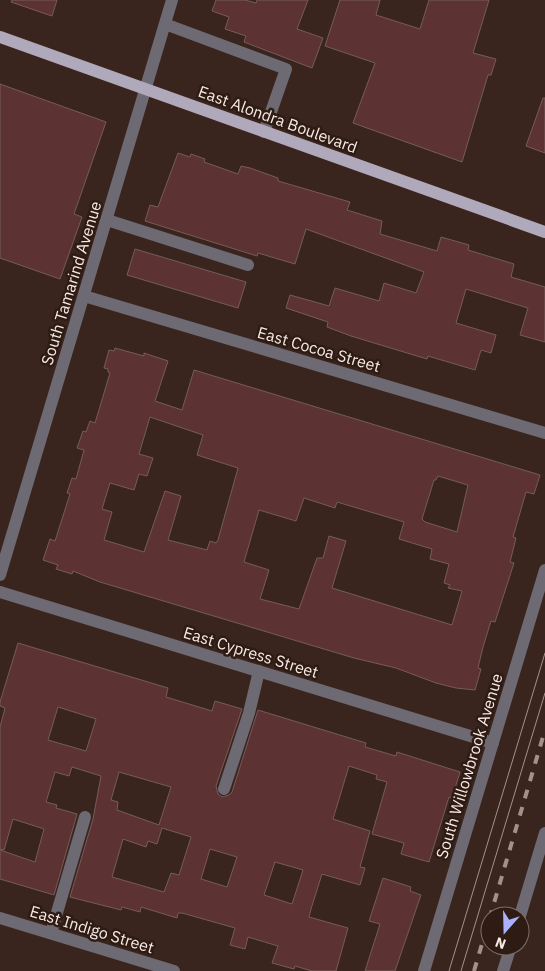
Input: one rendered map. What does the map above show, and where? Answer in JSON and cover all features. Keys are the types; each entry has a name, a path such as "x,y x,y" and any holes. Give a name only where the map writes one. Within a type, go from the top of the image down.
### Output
{"main road":[{"name":"East Alondra Boulevard","path":"0,37 545,232"}],"street":[{"name":"South Tamarind Avenue","path":"0,575 172,0"},
{"path":"165,24 286,69 264,132"},
{"path":"106,220 248,265"},
{"name":"East Cocoa Street","path":"84,296 545,433"},
{"name":"South Willowbrook Avenue","path":"424,971 545,570"},
{"name":"East Cypress Street","path":"0,592 493,743"},
{"path":"224,789 246,722 259,671"},
{"path":"51,934 85,817"},
{"path":"523,906 545,833"},
{"name":"East Indigo Street","path":"0,918 174,971"},
{"path":"503,971 508,956"}],"building":[{"path":"12,0 57,0 52,16 11,2"},
{"path":"216,0 245,0 256,3 257,0 308,0 297,29 323,38 312,68 244,42 246,36 225,29 229,17 212,11"},
{"path":"340,0 380,0 376,15 420,29 429,0 489,0 473,53 496,59 491,75 488,75 462,162 353,123 375,63 325,46"},
{"path":"0,84 106,122 74,214 82,217 60,279 0,258"},
{"path":"543,98 545,98 545,153 526,146"},
{"path":"178,153 190,157 191,154 205,159 204,162 238,174 241,166 250,168 278,178 278,181 350,202 347,210 382,221 380,234 437,251 441,237 469,245 468,250 514,264 511,277 545,287 545,342 520,335 528,308 466,289 456,323 496,335 491,353 481,350 475,370 428,356 427,359 351,336 327,327 328,322 286,308 290,295 329,306 335,288 379,301 384,283 416,293 424,272 306,229 295,264 258,253 257,256 145,221 150,205 158,207"},
{"path":"135,249 246,282 238,308 127,275"},
{"path":"115,348 144,356 144,353 168,361 155,401 182,410 194,370 540,475 534,494 526,492 513,537 516,538 510,562 514,563 495,622 491,621 483,647 478,668 481,669 475,690 436,683 396,668 354,658 100,582 73,571 72,574 56,569 58,565 43,560 50,539 55,541 70,494 67,493 72,478 76,479 84,450 77,448 83,431 86,432 90,421 95,423 110,373 108,369 104,368 109,350 114,351","holes":["150,417 203,435 197,455 238,468 218,540 216,543 210,541 207,550 168,540 181,496 165,491 144,552 104,540 112,512 102,509 110,483 134,490 139,474 147,476 153,458 139,454","438,476 468,485 457,532 425,522 422,519 434,480","304,498 335,508 337,502 404,522 399,539 432,549 430,559 449,564 444,583 450,585 448,588 462,591 452,625 332,588 346,541 329,536 323,558 317,558 299,609 260,599 269,570 244,562 259,510 296,521"]},
{"path":"18,643 168,688 166,697 212,711 215,701 242,709 216,786 218,794 222,797 232,792 258,710 366,743 365,747 396,756 397,752 460,772 452,798 449,797 429,862 401,854 404,843 372,834 387,782 376,779 377,775 349,766 333,819 370,831 360,867 365,868 360,885 322,874 311,909 309,917 348,928 336,971 312,971 295,966 294,969 272,963 278,946 248,937 245,949 230,945 235,928 182,913 178,913 177,918 141,907 140,912 122,907 121,910 70,897 93,819 101,776 72,767 69,776 55,772 46,802 57,805 56,808 77,814 54,895 0,879 0,850 35,862 44,829 13,819 4,850 0,849 0,727 5,708 0,706","holes":["58,707 96,719 86,751 48,740","119,772 171,787 159,825 117,810 118,802 111,800","162,828 191,837 179,875 171,873 164,892 112,877 123,839 146,847 148,841 157,844","210,849 237,857 227,887 201,879","275,862 303,870 292,904 264,895"]},
{"path":"383,878 411,887 410,891 421,895 395,971 365,971 380,924 369,921"}],"tram line":[{"path":"449,971 545,653"},
{"path":"461,971 545,693"}],"railway":[{"path":"474,971 545,730"}]}
